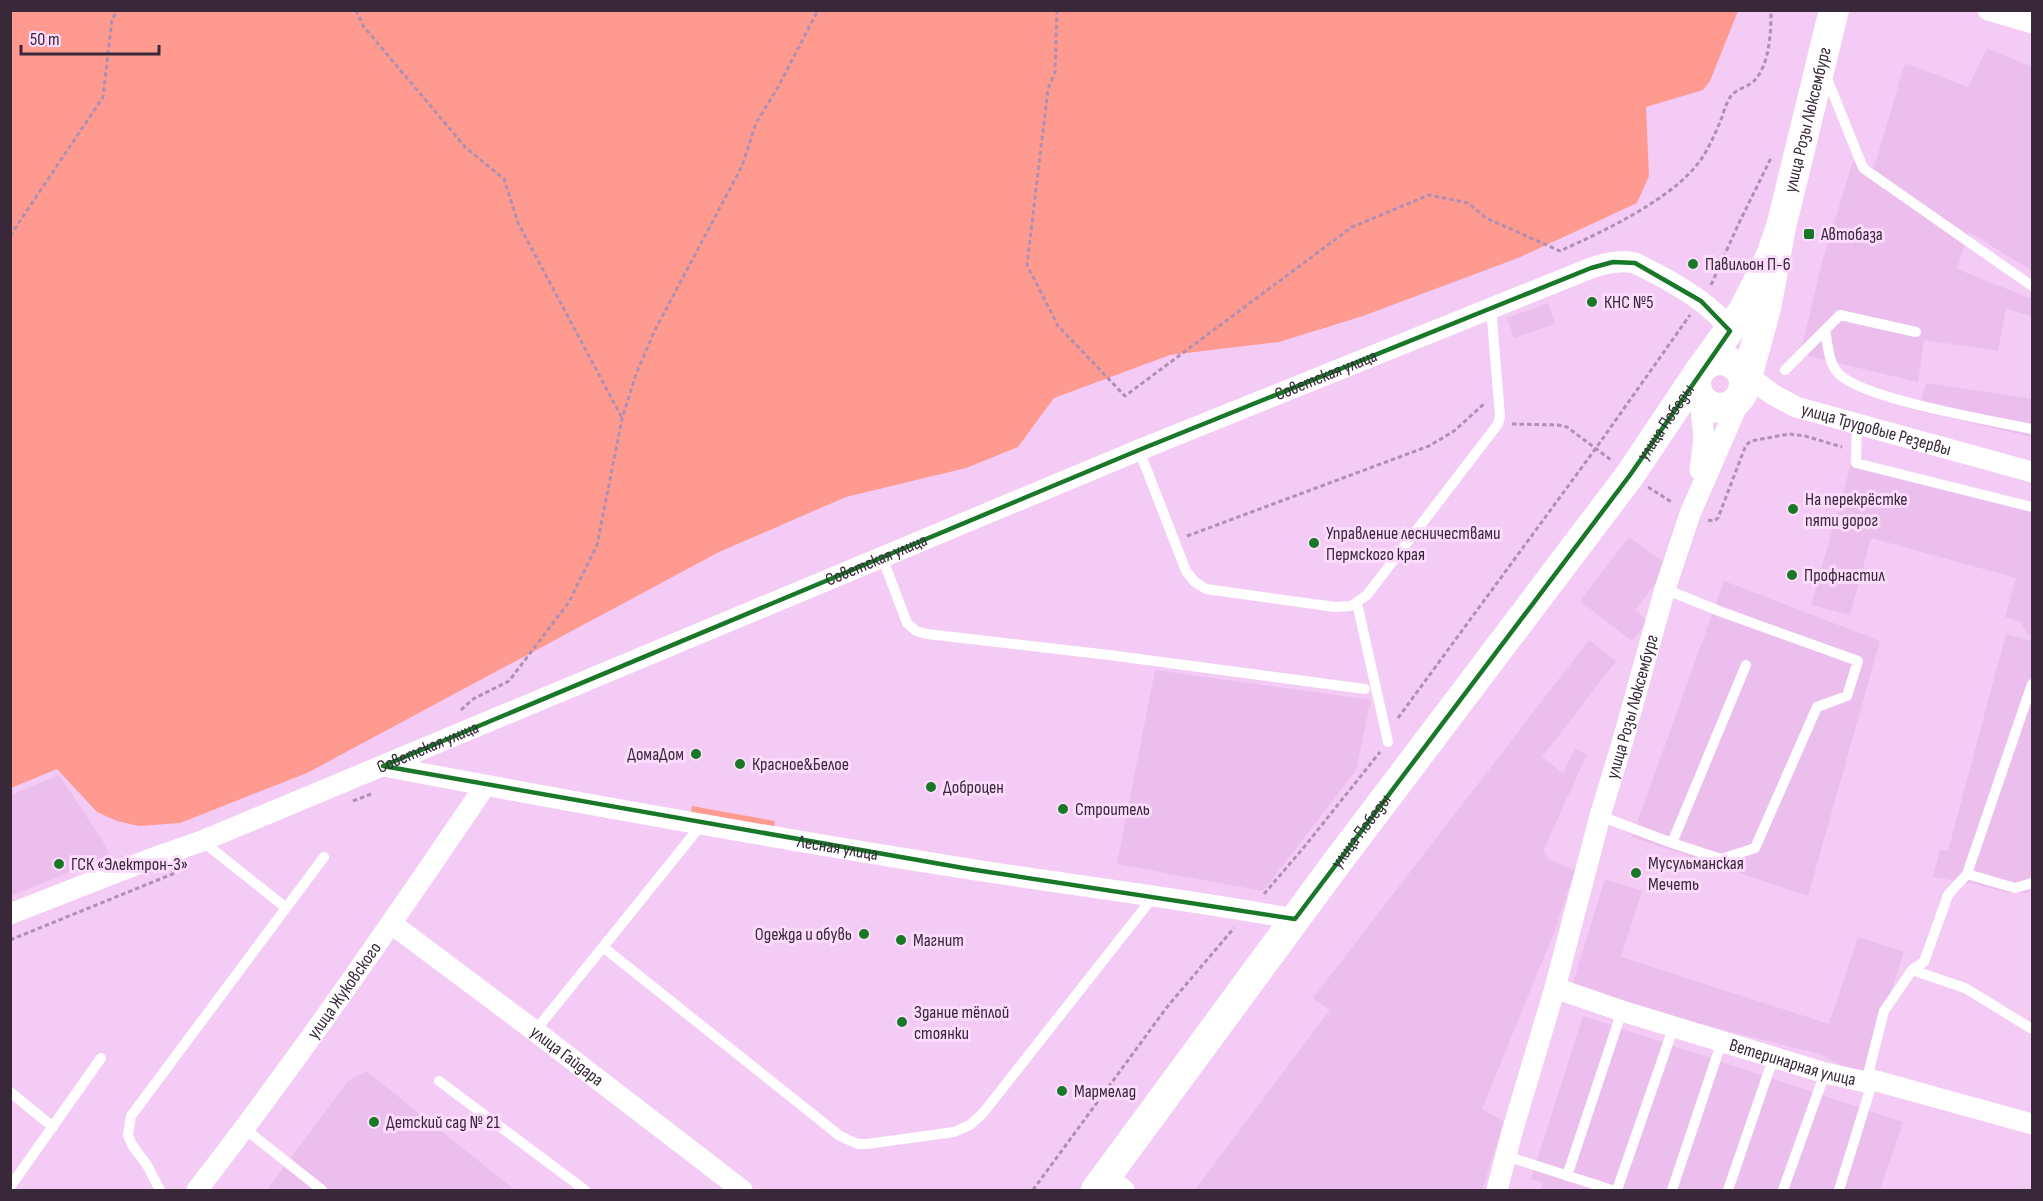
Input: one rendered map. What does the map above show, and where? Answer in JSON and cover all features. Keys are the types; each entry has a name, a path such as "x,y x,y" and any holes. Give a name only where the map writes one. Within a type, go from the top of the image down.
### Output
{"street":[{"name":"улица Розы Люксембург","path":"1724,391 1766,308 1781,227 1834,10"},
{"path":"1989,10 2032,23"},
{"name":"улица Розы Люксембург","path":"1497,1191 1555,988 1600,816 1665,589 1690,514 1724,391 1730,331 1758,286 1781,227"},
{"name":"Советская улица","path":"10,914 202,841 882,556 1591,268 1624,261 1646,269 1701,301 1724,320 1730,331"},
{"path":"1701,301 1714,305 1731,306 1746,299 1758,286"},
{"path":"1690,514 1703,457 1724,391 1758,404 1796,407"},
{"name":"улица Трудовые Резервы","path":"1724,391 1772,394 1796,407 2032,472"},
{"name":"улица Победы","path":"1630,475 1724,391"},
{"name":"улица Победы","path":"1109,1186 1295,919 1630,475 1724,391"},
{"name":"Лесная улица","path":"383,766 485,786 969,869 1250,910 1295,919"},
{"name":"улица Жуковского","path":"197,1191 245,1129 392,924 485,786"},
{"name":"улица Гайдара","path":"392,924 742,1191"},
{"name":"Ветеринарная улица","path":"1555,988 1622,1011 1826,1073 1869,1081 2032,1124"}],"lane":[{"path":"1821,64 1863,168 2032,286"},
{"path":"1139,450 1186,571 1195,582 1206,589 1335,607 1351,606 1367,595 1496,429 1500,416 1491,307"},
{"path":"1785,370 1840,315 1916,332"},
{"path":"1825,330 1831,360 1839,374 1864,389 1922,406 2032,429"},
{"path":"1857,425 1856,463 2032,507"},
{"path":"882,556 908,623 916,631 1365,689"},
{"path":"1600,816 1721,859 1755,848 1817,706 1847,696 1858,661 1665,589"},
{"path":"1358,603 1388,742"},
{"path":"1672,843 1746,665"},
{"path":"1839,1191 1869,1081 1884,1011 1912,970 1924,962 1948,895 1967,874 2032,684"},
{"path":"535,1031 703,824"},
{"path":"202,841 285,907"},
{"path":"160,1191 128,1135 131,1116 324,856"},
{"path":"1967,874 2015,888 2032,883"},
{"path":"603,947 840,1136 858,1144 877,1143 954,1132 970,1125 983,1113 1154,896"},
{"path":"1912,970 1965,988 2032,1029"},
{"path":"1567,1176 1622,1011"},
{"path":"1506,1156 1615,1191 1674,1026"},
{"path":"1672,1191 1722,1041"},
{"path":"1728,1191 1774,1056"},
{"path":"10,1187 101,1058"},
{"path":"1783,1191 1826,1073"},
{"path":"439,1081 585,1191"},
{"path":"10,1092 53,1127"},
{"path":"245,1129 322,1191"}],"path":[{"path":"10,236 103,97 112,19 118,10"},
{"path":"356,10 364,27 466,148 504,179 518,224 622,419"},
{"path":"461,710 473,699 509,681 569,603 597,545 622,419 636,374 654,332 742,166 756,123 777,89 818,10"},
{"path":"1057,10 1055,72 1048,89 1027,265 1058,326 1125,396 1352,227 1429,195 1468,203 1486,218 1560,251 1611,228 1668,190 1686,176 1703,157 1715,135 1731,95 1754,81 1762,69 1768,44 1771,10"},
{"path":"1033,1191 1167,1007 1305,846 1388,742 1401,712 1596,448 1709,290 1773,155"},
{"path":"1174,541 1429,446 1454,431 1497,392"}],"highlighted area":[{"path":"1613,262 1635,263 1701,301 1730,331 1630,475 1295,919 969,869 383,766 1139,450 1591,268"}],"shaded area":[{"path":"11,10 1738,11 1710,81 1703,90 1646,107 1649,176 1637,203 1518,258 1363,316 1279,342 1170,355 1054,398 1018,447 966,468 846,497 719,552 307,773 180,823 139,826 117,821 97,812 57,769 11,788"},
{"path":"1987,48 2032,67 2032,271 1969,232 1957,269 2032,299 2032,316 2006,309 1998,351 1924,340 1918,382 1800,354 1823,259 1853,161 1874,168 1905,63 1968,87"},
{"path":"1548,303 1555,324 1514,338 1507,318"},
{"path":"1926,383 2032,399 2032,437 1919,411"},
{"path":"1853,457 2032,503 2032,634 2027,634 2021,622 2005,617 2016,578 1871,538 1850,615 1811,605"},
{"path":"1629,537 1669,566 1635,610 1648,621 1632,641 1580,601"},
{"path":"1724,581 1880,641 1808,896 1632,837"},
{"path":"2006,634 2032,641 2032,878 2028,893 2009,893 1975,884 1933,877 1940,849 1948,851"},
{"path":"1589,640 1616,661 1542,757 1563,773 1575,749 1587,754 1543,851 1548,859 1575,870 1555,930 1482,1109 1504,1122 1482,1190 1195,1190 1330,1010 1313,998"},
{"path":"1155,670 1371,700 1356,770 1263,891 1117,864"},
{"path":"59,775 104,843 109,856 11,896 11,795"},
{"path":"692,806 775,821 774,828 691,812"},
{"path":"1605,879 1642,891 1621,957 1829,1024 1858,937 1904,952 1863,1078 1820,1054 1606,1000 1571,989"},
{"path":"1583,1016 1903,1122 1880,1190 1541,1190 1543,1183 1531,1179"},
{"name":"Детский сад № 21","path":"366,1071 515,1190 267,1190 348,1081"}],"place":[{"name":"Автобаза","path":"1809,234"},
{"name":"Павильон П-6","path":"1693,264"},
{"name":"КНС №5","path":"1592,302"},
{"name":"На перекрёстке пяти дорог","path":"1793,509"},
{"name":"Управление лесничествами Пермского края","path":"1314,543"},
{"name":"Профнастил","path":"1792,575"},
{"name":"ДомаДом","path":"696,754"},
{"name":"Красное&Белое","path":"740,764"},
{"name":"Доброцен","path":"931,787"},
{"name":"Строитель","path":"1063,809"},
{"name":"ГСК «Электрон-3»","path":"59,864"},
{"name":"Мусульманская Мечеть","path":"1636,873"},
{"name":"Одежда и обувь","path":"864,934"},
{"name":"Магнит","path":"901,940"},
{"name":"Здание тёплой стоянки","path":"902,1022"},
{"name":"Мармелад","path":"1062,1091"},
{"name":"Детский сад № 21","path":"374,1122"}]}
